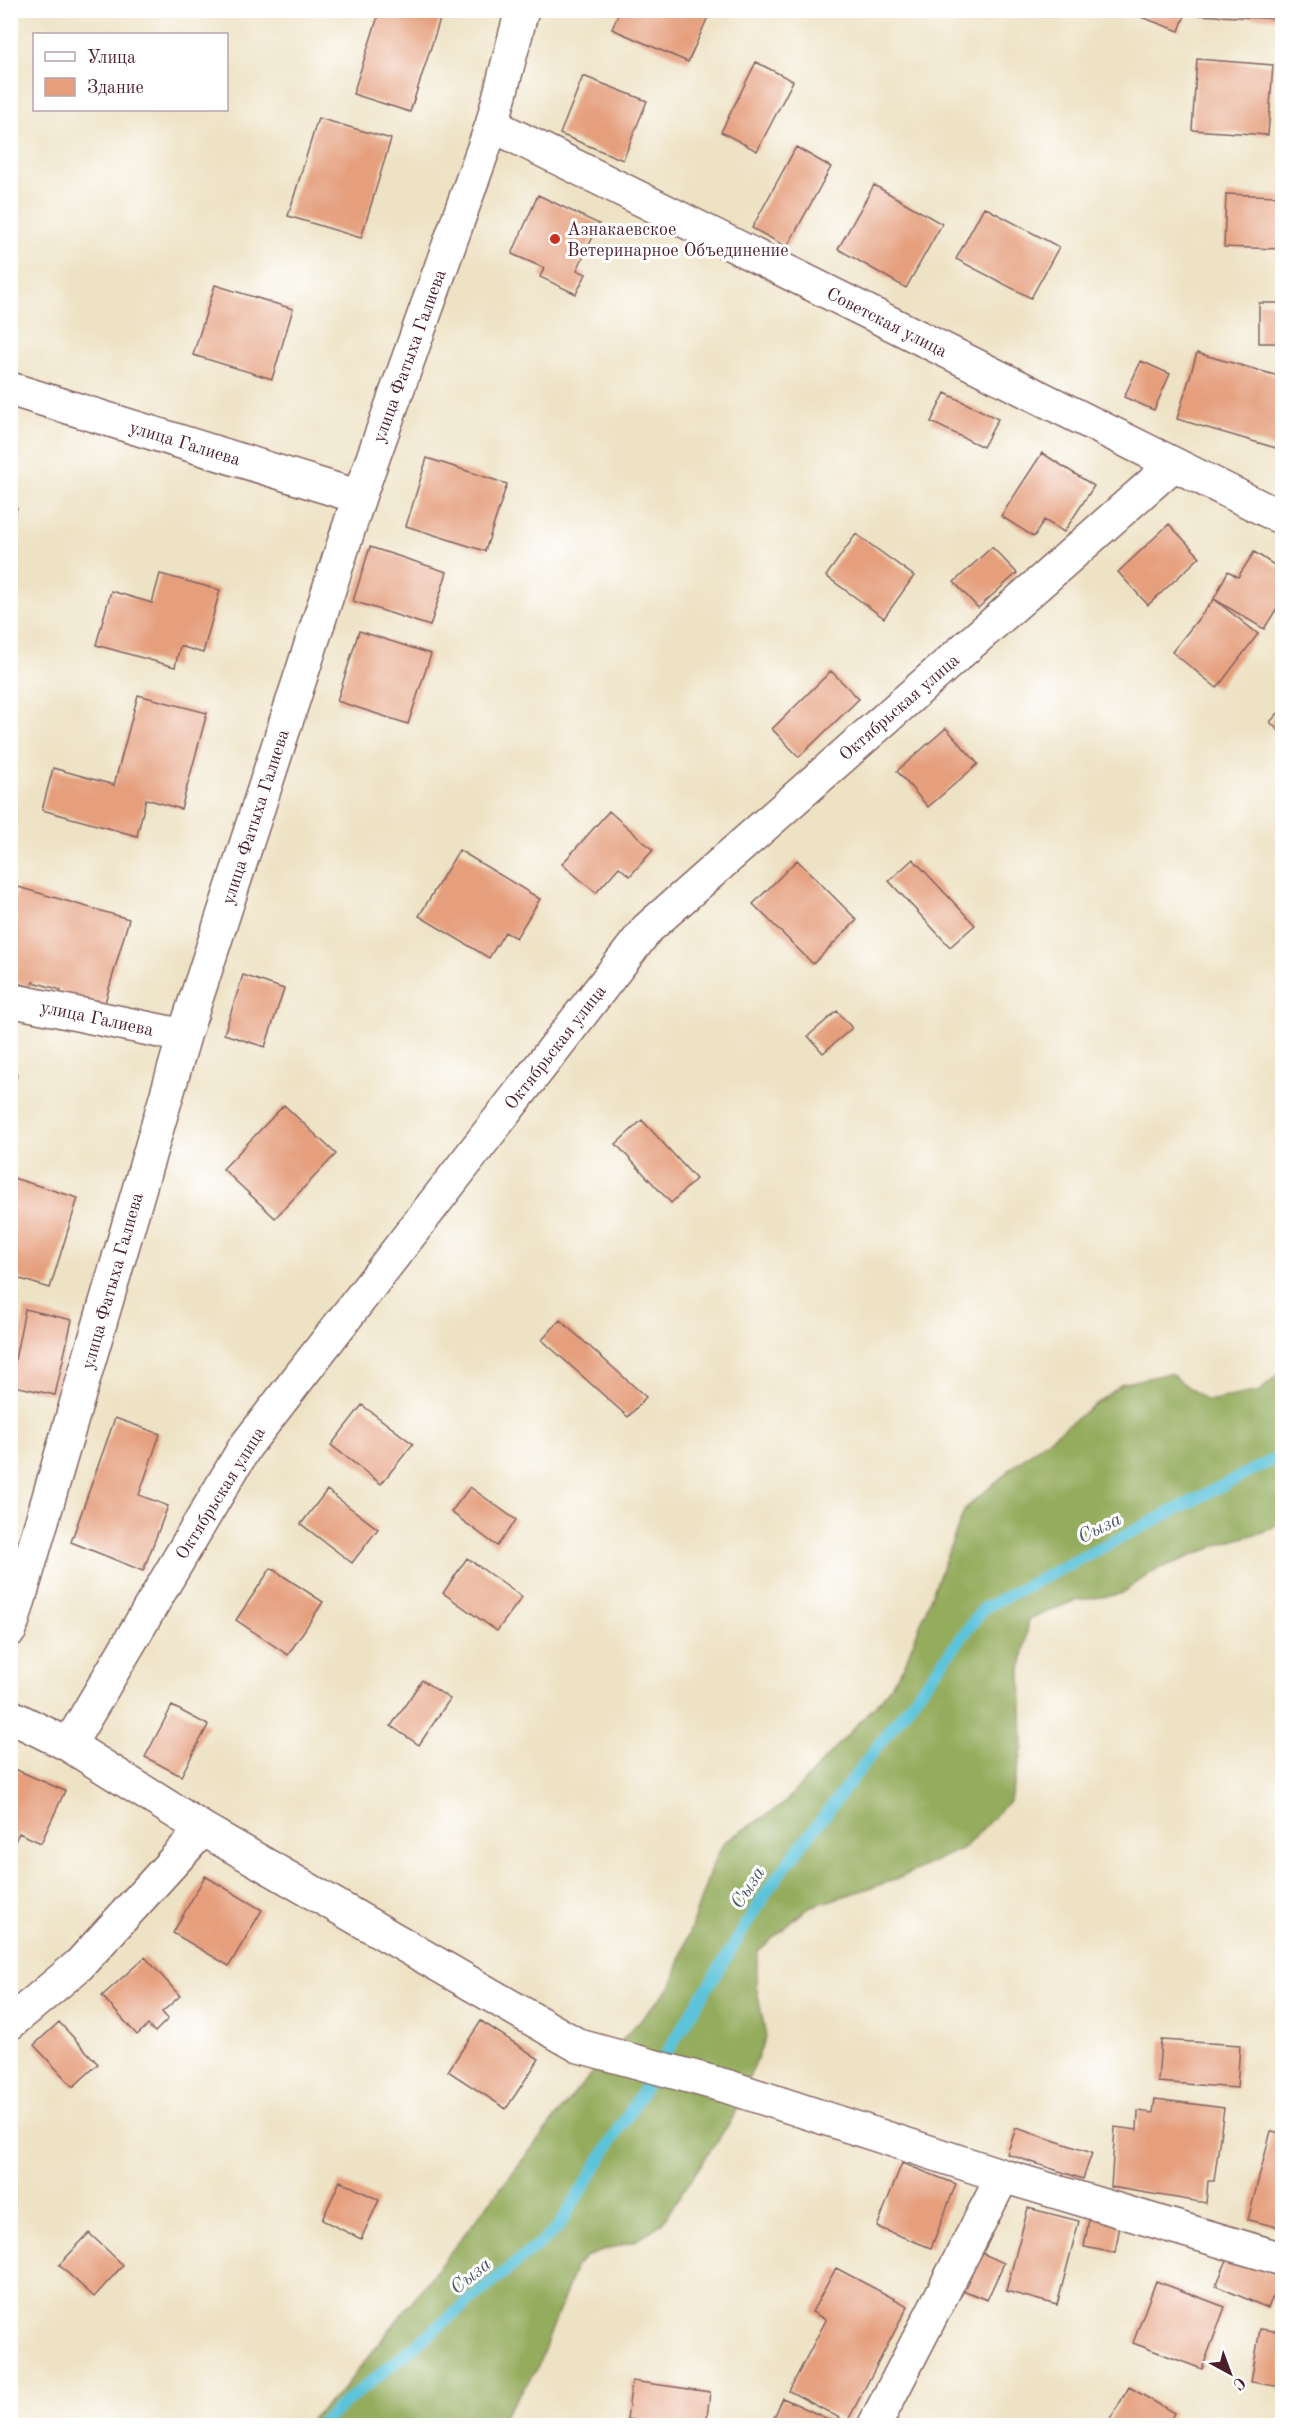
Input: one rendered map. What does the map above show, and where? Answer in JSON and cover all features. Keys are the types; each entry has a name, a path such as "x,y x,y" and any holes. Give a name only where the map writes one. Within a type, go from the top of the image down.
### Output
{"street":[{"name":"улица Фатыха Галиева","path":"10,1630 184,1036 359,497 492,125 522,10"},
{"name":"Советская улица","path":"492,125 1282,518"},
{"name":"улица Галиева","path":"10,389 359,497"},
{"name":"Октябрьская улица","path":"69,1745 245,1447 646,930 1173,465"},
{"name":"улица Галиева","path":"10,1000 184,1036"},
{"path":"10,1716 69,1745 203,1829 579,2046 729,2087 1003,2176 1282,2259"},
{"path":"10,2023 78,1965 203,1829"},
{"path":"874,2426 1003,2176"}],"green space":[{"path":"1282,1371 1282,1521 1266,1531 1221,1544 1154,1571 1120,1594 1074,1601 1029,1619 1021,1670 1023,1747 1010,1800 965,1847 895,1880 809,1907 758,1951 756,1985 766,2037 732,2119 661,2224 637,2240 587,2256 576,2266 536,2371 497,2425 302,2426 340,2393 579,2088 671,1986 712,1866 724,1842 781,1806 882,1698 904,1666 965,1509 1020,1461 1122,1384 1169,1373 1207,1401 1260,1391"}],"building":[{"path":"380,10 443,10 410,112 353,94"},
{"path":"620,10 711,10 688,62 612,29"},
{"path":"1134,10 1187,10 1179,31 1133,14"},
{"path":"1195,10 1282,10 1282,19 1194,15"},
{"path":"1197,59 1273,65 1268,135 1192,130"},
{"path":"756,62 793,81 757,151 721,132"},
{"path":"583,76 647,101 623,160 560,134"},
{"path":"318,118 391,139 361,238 288,216"},
{"path":"796,147 831,167 787,247 752,228"},
{"path":"874,185 942,224 906,288 838,249"},
{"path":"1226,194 1282,196 1282,249 1224,247"},
{"name":"Азнакаевское Ветеринарное Объединение","path":"538,195 599,224 577,270 586,274 576,294 540,277 544,268 512,254"},
{"path":"984,207 1059,247 1031,298 956,259"},
{"path":"215,285 293,309 272,379 193,355"},
{"path":"1259,303 1282,303 1282,343 1259,343"},
{"path":"1197,353 1282,377 1282,424 1276,448 1177,419"},
{"path":"1141,361 1170,374 1154,410 1124,397"},
{"path":"945,393 998,419 983,447 931,422"},
{"path":"1042,453 1094,486 1064,532 1044,520 1034,537 1001,516"},
{"path":"427,458 507,484 485,551 406,526"},
{"path":"10,506 17,508 11,527 10,527"},
{"path":"1169,524 1200,557 1148,605 1118,572"},
{"path":"856,534 914,576 884,618 826,576"},
{"path":"370,547 447,572 430,626 353,601"},
{"path":"992,547 1017,573 978,608 954,582"},
{"path":"1254,552 1282,570 1282,600 1264,629 1214,599 1228,571 1238,577"},
{"path":"160,574 220,590 203,653 180,646 175,667 96,645 111,591 152,603"},
{"path":"1214,599 1258,634 1217,688 1172,652"},
{"path":"359,631 431,654 408,724 337,701"},
{"path":"831,671 859,699 799,757 772,729"},
{"path":"138,695 207,713 181,809 146,799 137,836 42,810 53,768 114,785"},
{"path":"1282,709 1282,734 1270,722"},
{"path":"946,728 978,764 928,807 897,771"},
{"path":"609,811 653,850 630,876 619,867 596,893 562,864"},
{"path":"459,850 540,899 516,938 505,932 489,958 419,916"},
{"path":"913,859 975,925 950,947 889,881"},
{"path":"797,860 857,920 813,964 753,904"},
{"path":"18,887 129,919 102,1013 58,1001 61,990 33,982 31,987 10,981 10,915"},
{"path":"243,975 284,989 265,1047 224,1034"},
{"path":"837,1011 852,1028 823,1053 808,1036"},
{"path":"10,1072 17,1074 11,1094 10,1094"},
{"path":"284,1105 336,1154 275,1218 223,1169"},
{"path":"642,1120 696,1179 671,1203 616,1144"},
{"path":"10,1177 78,1198 50,1288 10,1276"},
{"path":"25,1309 72,1320 55,1395 10,1385"},
{"path":"560,1320 646,1397 628,1417 542,1340"},
{"path":"362,1405 413,1444 381,1484 331,1445"},
{"path":"115,1418 160,1434 139,1495 168,1506 143,1571 71,1542"},
{"path":"470,1487 516,1520 497,1546 451,1512"},
{"path":"327,1490 378,1529 352,1563 301,1524"},
{"path":"467,1558 522,1597 497,1631 443,1593"},
{"path":"271,1568 323,1602 288,1655 236,1620"},
{"path":"422,1680 450,1699 419,1745 391,1726"},
{"path":"172,1706 208,1725 181,1776 145,1757"},
{"path":"10,1767 65,1791 41,1843 19,1833 15,1841 10,1839"},
{"path":"205,1876 262,1910 229,1966 173,1933"},
{"path":"145,1957 180,1996 162,2012 168,2019 155,2032 148,2025 137,2035 102,1996"},
{"path":"481,2021 539,2059 506,2109 448,2071"},
{"path":"59,2022 98,2064 73,2087 34,2045"},
{"path":"1161,2040 1240,2045 1237,2088 1158,2082"},
{"path":"1155,2099 1224,2108 1214,2181 1208,2181 1206,2203 1111,2187 1115,2127 1137,2130 1138,2111 1153,2113"},
{"path":"1016,2128 1092,2153 1083,2179 1007,2154"},
{"path":"1271,2131 1282,2133 1282,2228 1248,2220"},
{"path":"902,2163 956,2184 931,2248 877,2227"},
{"path":"340,2181 379,2200 361,2239 322,2220"},
{"path":"1028,2208 1079,2221 1057,2305 1006,2291"},
{"path":"1090,2214 1121,2220 1115,2253 1084,2247"},
{"path":"89,2233 123,2265 94,2297 59,2265"},
{"path":"975,2250 1004,2263 987,2300 958,2288"},
{"path":"1229,2255 1281,2278 1268,2308 1216,2286"},
{"path":"836,2268 908,2306 847,2422 789,2391 826,2320 812,2312"},
{"path":"1156,2281 1225,2307 1202,2369 1133,2343"},
{"path":"1260,2329 1282,2332 1282,2387 1251,2382"},
{"path":"632,2381 710,2392 706,2426 676,2426 627,2419"},
{"path":"1129,2387 1174,2413 1167,2426 1106,2426"},
{"path":"783,2398 843,2426 770,2426"}],"waterway":[{"name":"Сыза","path":"317,2426 557,2229 771,1885 984,1608 1282,1455"}],"place":[{"name":"Азнакаевское Ветеринарное Объединение","path":"555,239"}]}
